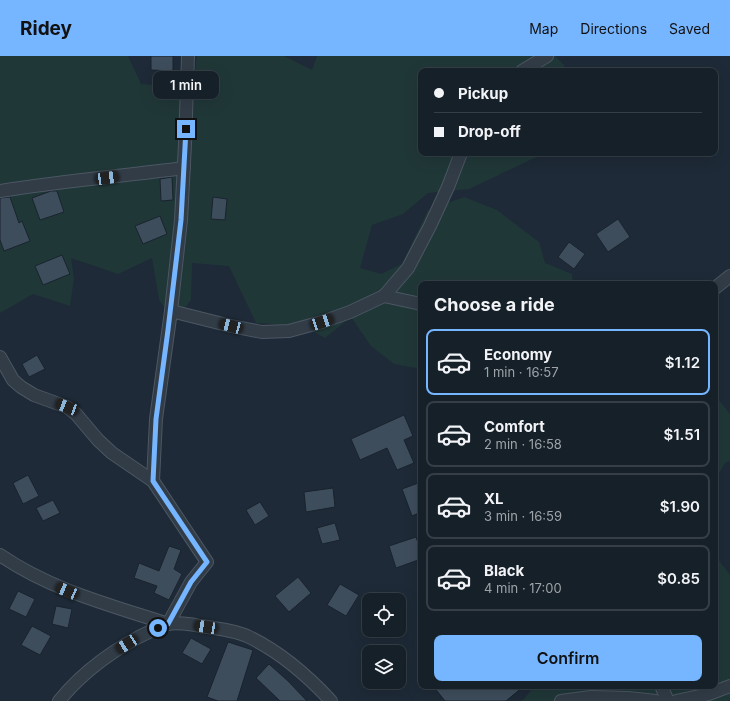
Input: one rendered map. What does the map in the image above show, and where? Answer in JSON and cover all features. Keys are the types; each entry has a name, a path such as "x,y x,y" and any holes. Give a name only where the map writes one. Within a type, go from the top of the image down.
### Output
{"street":[{"path":"153,481 156,419 171,310 181,220 188,56"},
{"path":"527,68 547,56"},
{"path":"171,310 231,326 262,332 289,331 322,322 350,312 384,296 408,268 430,226 448,187 460,156"},
{"path":"0,191 43,184 107,178 184,168"},
{"path":"718,286 730,276"},
{"path":"384,296 418,303"},
{"path":"0,357 13,380 21,387 34,395 67,407 76,414 98,440 112,453 153,481 207,562 191,582 168,624 138,637 107,657 83,676 59,701"},
{"path":"0,555 43,580 80,596 168,624 218,628 246,636 275,652 303,673 331,701"},
{"path":"676,701 709,694 730,686"},
{"path":"662,689 668,701"},
{"path":"561,701 591,697 628,698 656,701"}],"green space":[{"path":"0,56 128,56 141,84 193,88 197,56 284,56 312,70 317,56 555,56 564,65 564,68 418,68 418,156 539,156 469,189 428,193 403,214 372,225 360,268 381,274 402,264 428,210 464,197 497,210 539,242 545,263 572,274 573,281 418,281 418,368 394,364 371,346 351,317 325,338 303,326 256,323 229,266 192,263 191,300 175,320 159,300 152,258 118,274 71,258 74,279 70,306 33,294 0,313"},
{"path":"718,399 730,414 730,461 725,463 718,475"},
{"path":"718,559 730,575 730,699 728,701 522,701 532,689 718,689"}],"building":[{"path":"151,56 173,56 173,71 151,70"},
{"path":"172,177 173,200 161,201 160,179"},
{"path":"51,191 57,191 64,212 40,220 32,198"},
{"path":"10,197 19,223 22,221 30,241 4,251 0,240 0,198"},
{"path":"213,197 227,199 225,220 211,219"},
{"path":"160,216 167,234 143,244 135,226"},
{"path":"618,219 630,237 608,252 596,234"},
{"path":"569,242 585,254 574,269 558,257"},
{"path":"62,255 70,274 43,285 35,266"},
{"path":"37,355 45,369 29,377 22,364"},
{"path":"404,415 413,436 404,440 414,463 397,470 387,448 360,460 351,439"},
{"path":"28,475 39,496 23,504 13,483"},
{"path":"418,483 418,513 412,516 402,489"},
{"path":"333,488 335,507 306,512 304,492"},
{"path":"53,500 60,513 43,521 36,508"},
{"path":"260,502 269,516 255,525 246,510"},
{"path":"335,523 340,540 322,544 317,528"},
{"path":"416,537 418,543 418,560 396,568 389,546"},
{"path":"169,546 181,550 174,569 182,574 169,600 154,593 157,586 134,578 139,563 159,571"},
{"path":"298,577 311,593 289,612 275,596"},
{"path":"340,584 359,595 346,616 327,605"},
{"path":"18,591 35,599 26,617 9,609"},
{"path":"56,606 72,609 68,628 52,624"},
{"path":"32,626 51,636 40,655 21,645"},
{"path":"191,638 211,649 202,664 182,653"},
{"path":"228,642 253,650 237,701 218,701 207,697"},
{"path":"269,664 307,701 280,701 256,678"},
{"path":"435,689 520,689 506,701 445,701"}],"route":[{"path":"158,628 168,624 191,582 207,562 153,481 156,419 161,389 181,220 186,129"}]}
